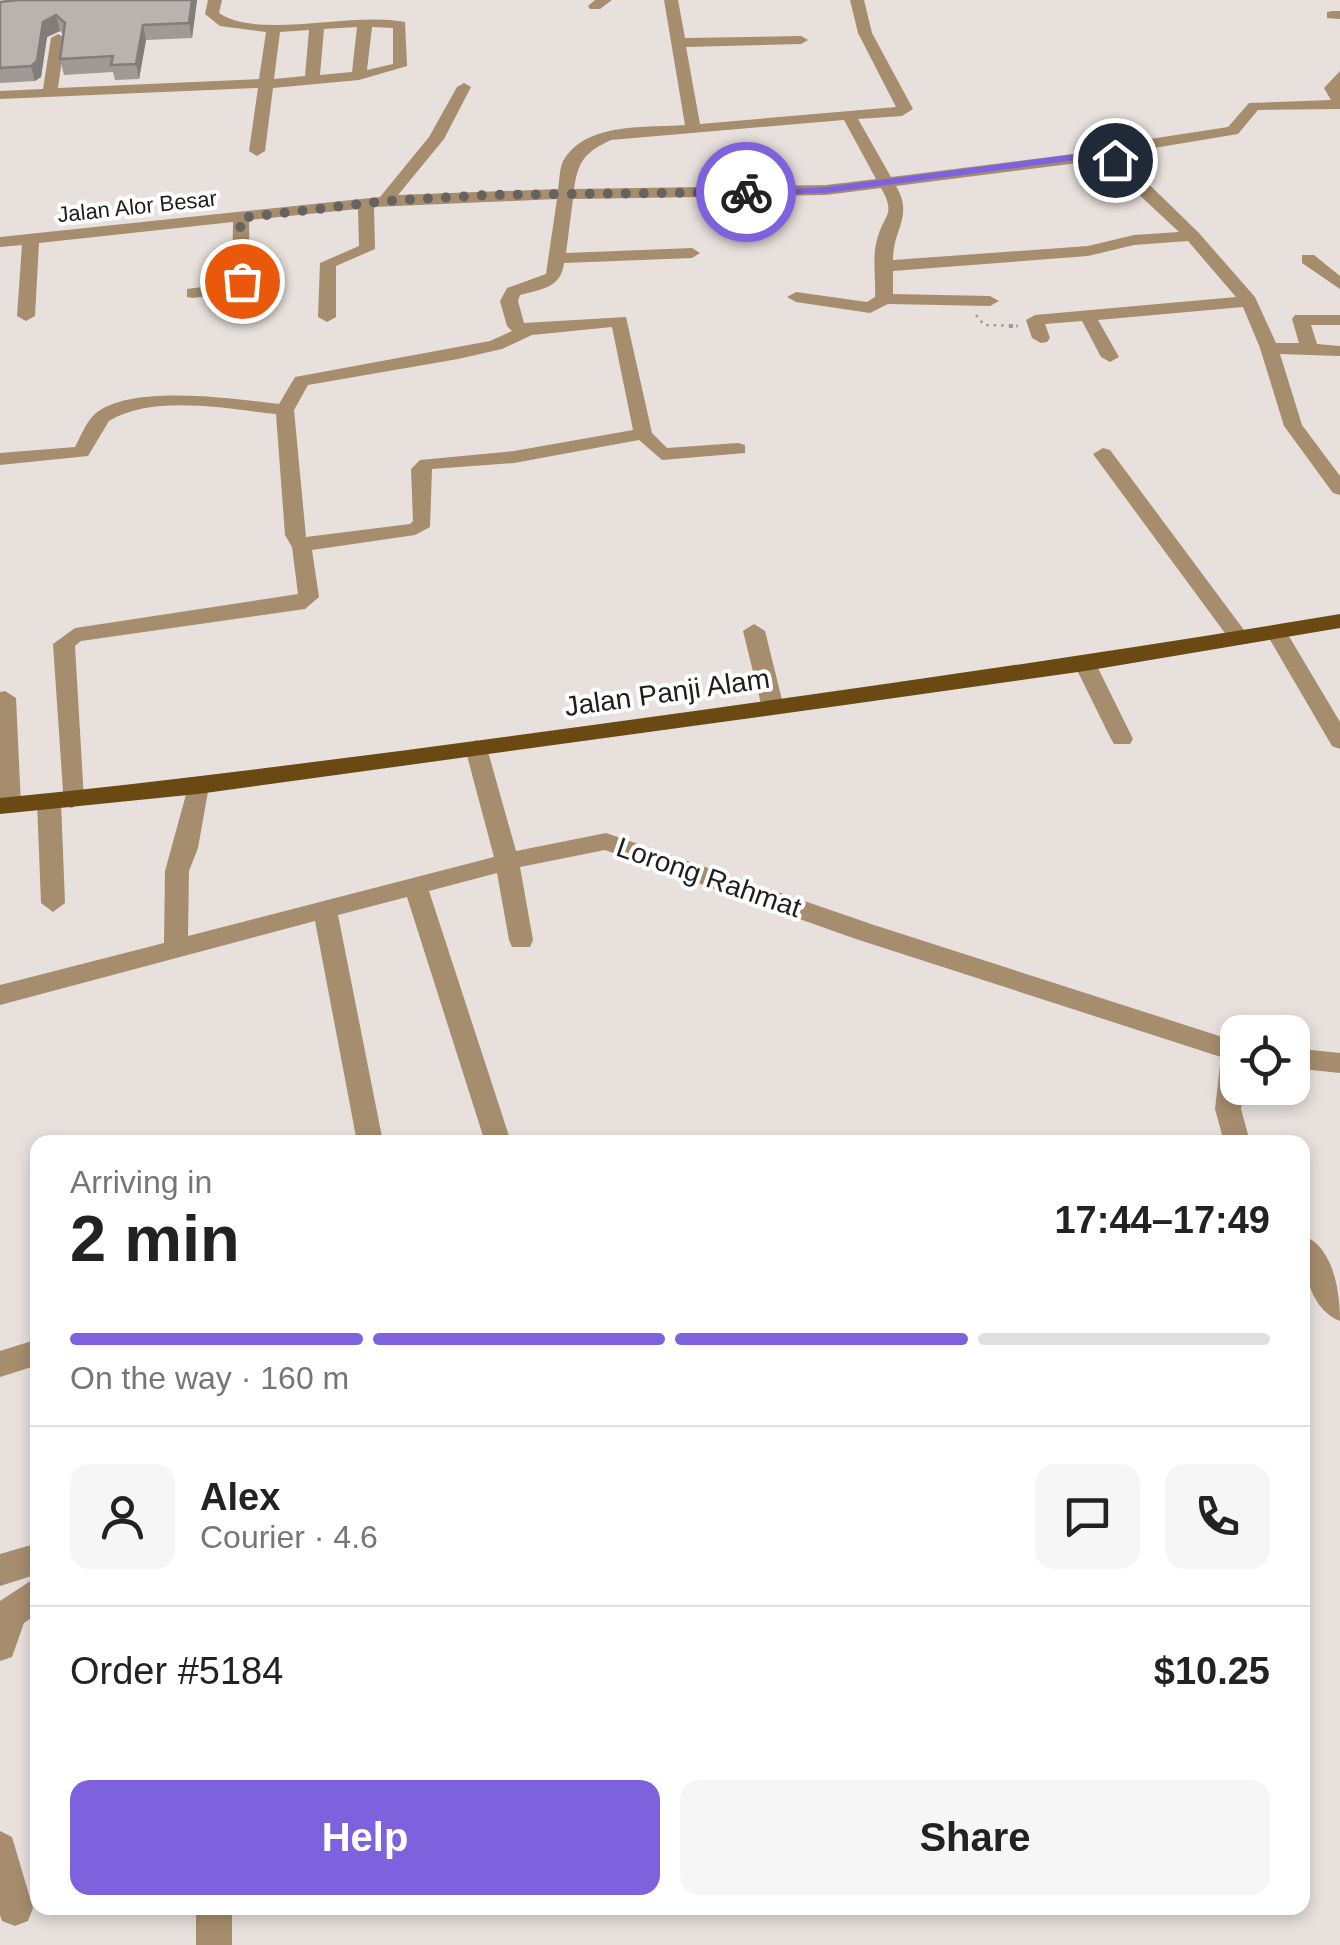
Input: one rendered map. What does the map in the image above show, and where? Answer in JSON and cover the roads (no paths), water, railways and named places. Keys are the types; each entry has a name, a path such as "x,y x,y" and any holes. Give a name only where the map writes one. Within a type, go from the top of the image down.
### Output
{"main road":[{"name":"Jalan Panji Alam","path":"4,806 198,786 774,708 1085,664 1340,621"}],"street":[{"path":"0,95 359,76 391,72 400,66 400,24 274,28 224,24 212,14 215,0"},
{"path":"670,0 693,129"},
{"path":"528,330 516,326 509,301 512,292 546,283 554,276 570,162 584,147 608,136 850,118 905,109 865,34 857,0"},
{"path":"359,76 365,23"},
{"path":"312,79 317,25"},
{"path":"257,151 274,28"},
{"path":"50,91 58,38"},
{"path":"676,43 801,40"},
{"path":"1310,349 1115,160 1153,143 1233,131 1254,106 1340,103 1331,88 1340,75"},
{"path":"386,201 436,139 464,87"},
{"path":"796,297 870,308 880,306 884,299 884,240 897,216 898,203 850,118"},
{"name":"Jalan Alor Besar","path":"0,242 386,201 786,192 888,183 1092,155 1115,160"},
{"path":"327,317 328,262 367,248 366,203"},
{"path":"192,293 238,287 242,281 240,218"},
{"path":"886,266 1088,250 1134,240 1192,236"},
{"path":"26,316 32,239"},
{"path":"559,258 692,253"},
{"path":"1308,259 1340,284"},
{"path":"884,299 983,301"},
{"path":"1272,314 1268,348 1293,426 1340,489"},
{"path":"1039,332 1036,320 1087,315 1272,314 1340,320"},
{"path":"1087,315 1110,357"},
{"path":"53,903 61,801 64,644 75,634 99,628 298,604 309,597 302,547 295,535 285,410 294,388 311,377 404,366 496,345 528,330 620,320 643,434 662,454 738,450"},
{"path":"1268,348 1340,351"},
{"path":"0,460 81,452 99,420 121,408 226,403 285,410"},
{"path":"302,547 317,540 414,529 423,523 421,470 427,464 514,456 643,434"},
{"path":"1103,454 1240,639"},
{"path":"754,630 774,708"},
{"path":"1277,633 1340,741"},
{"path":"1085,664 1122,739"},
{"path":"4,806 5,698"},
{"path":"476,748 507,862 521,940"},
{"path":"176,948 177,871 186,848 198,786"},
{"name":"Lorong Rahmat","path":"0,995 585,843 619,845 866,932 1220,1047"},
{"path":"415,886 496,1135"},
{"path":"325,910 369,1135"},
{"path":"1310,1060 1340,1063"},
{"name":"Lorong Rahmat","path":"1229,1105 1235,1135"},
{"path":"1310,1260 1340,1308"},
{"path":"0,1364 30,1355"},
{"path":"0,1570 30,1561"},
{"path":"0,1645 11,1613 30,1598"},
{"path":"0,1849 14,1908"},
{"path":"214,1915 214,1945"}]}
